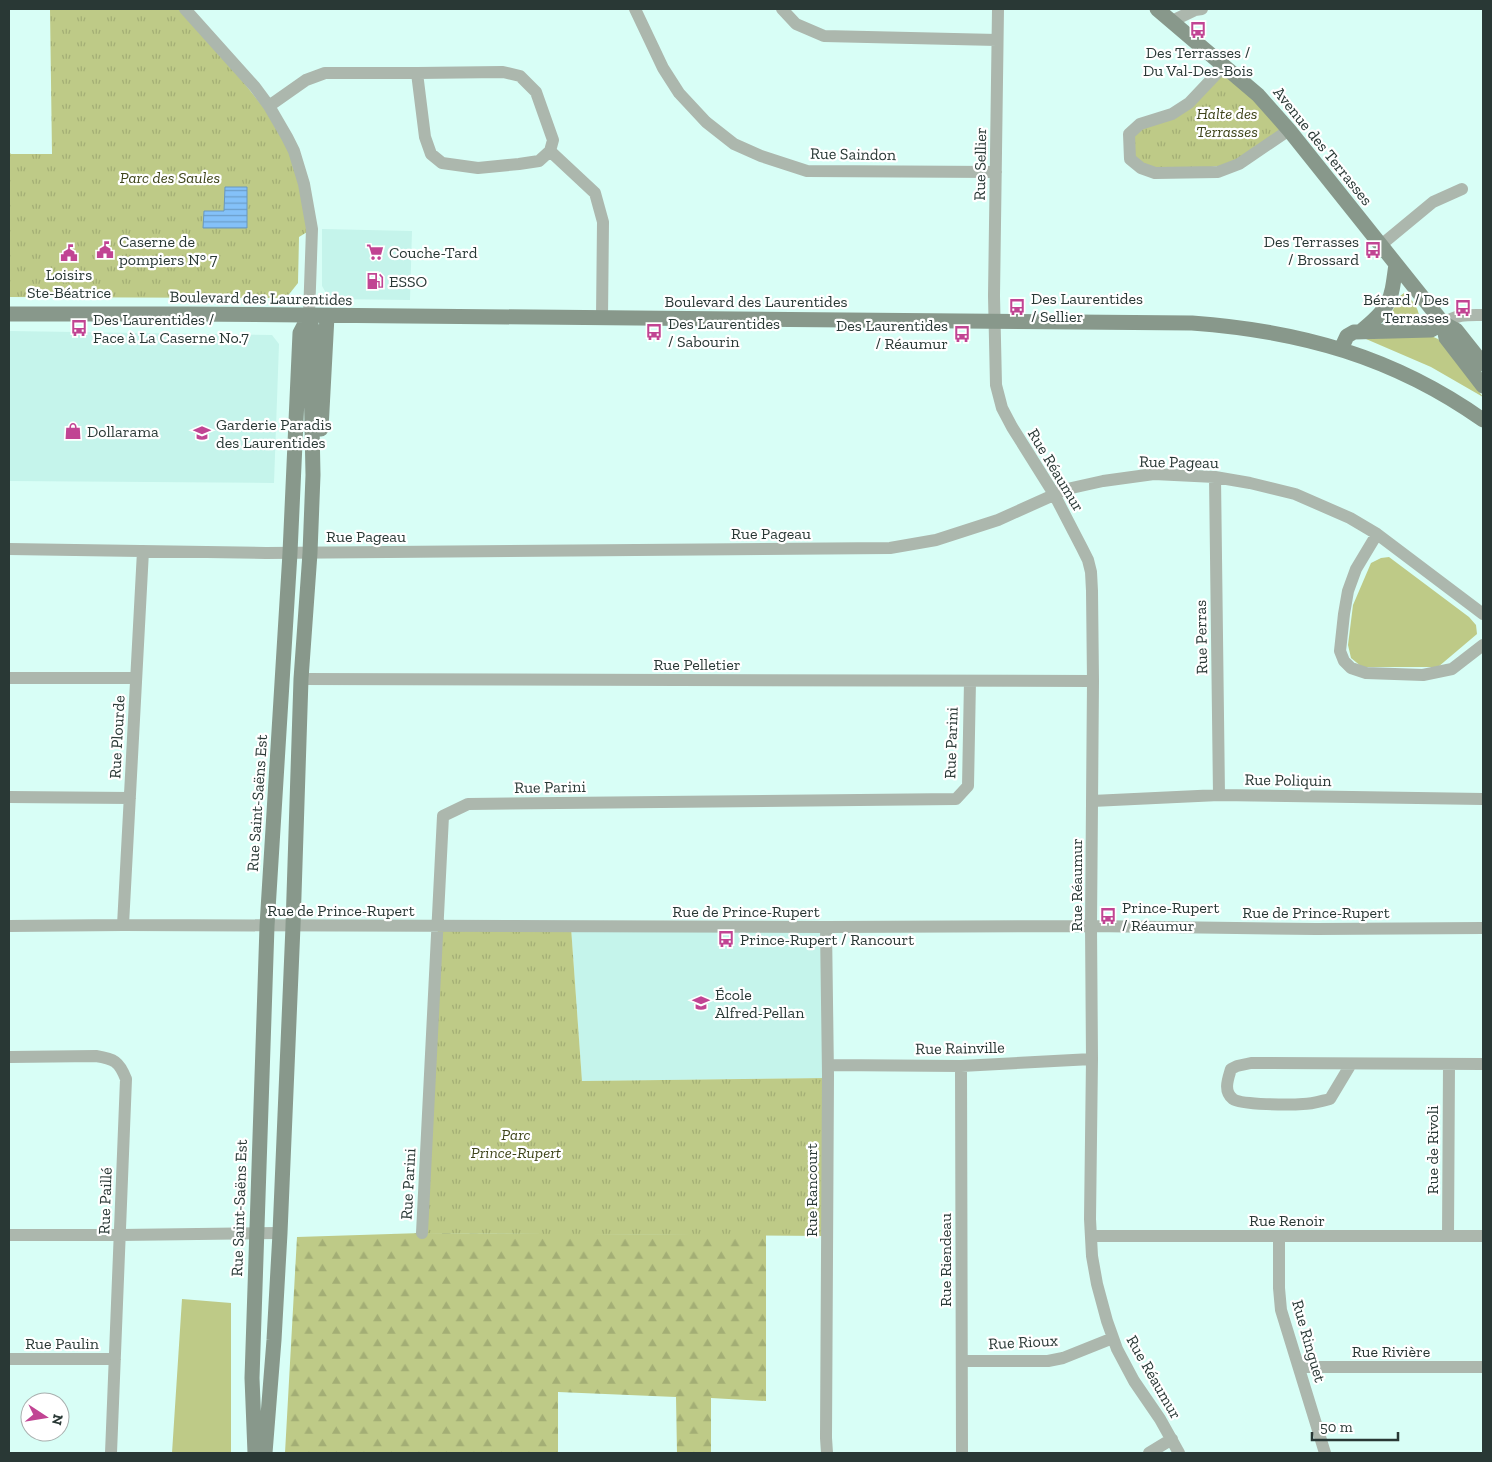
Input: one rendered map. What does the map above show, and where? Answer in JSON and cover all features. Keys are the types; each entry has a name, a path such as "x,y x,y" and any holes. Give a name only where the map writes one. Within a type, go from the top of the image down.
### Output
{"main road":[{"name":"Avenue des Terrasses","path":"1157,9 1258,95 1289,130 1443,323 1456,330 1483,364"},
{"path":"1360,332 1380,315 1388,304 1393,289 1396,264"},
{"name":"Boulevard des Laurentides","path":"9,314 1202,324 1261,330 1304,338 1341,349 1385,365 1408,376 1483,419"},
{"path":"265,1453 280,1233 301,679 310,553 313,475 311,376 313,332 309,316"},
{"name":"Rue Saint-Saëns Est","path":"255,1453 252,1378 267,926 290,553 300,333 309,316"},
{"path":"313,475 321,438 327,316"},
{"name":"Avenue des Terrasses","path":"1443,323 1446,338 1483,386"},
{"path":"1341,349 1349,334 1431,330 1443,323"}],"street":[{"path":"185,9 255,87 269,106 294,151 304,184 312,229 309,316"},
{"name":"Rue Saindon","path":"635,9 663,68 679,93 706,122 734,144 761,156 807,171 996,172"},
{"path":"782,9 796,24 824,36 997,40"},
{"name":"Rue Sellier","path":"994,321 998,9"},
{"path":"1172,21 1195,10 1202,9"},
{"path":"1224,66 1189,104 1172,114 1140,124 1129,134 1130,159 1141,168 1156,173 1218,172 1239,164 1289,130"},
{"path":"269,106 306,80 325,73 503,72 520,76 536,92 553,140 550,151 539,161 478,168 442,164 431,154 425,137 417,73"},
{"path":"550,151 595,193 603,222 602,318"},
{"path":"1380,244 1433,202 1462,189"},
{"path":"1443,323 1456,316 1483,315"},
{"name":"Rue Réaumur","path":"994,321 995,376 1002,408 1054,494 1088,560 1091,572 1094,681 1090,1236 1094,1271 1113,1338 1134,1381 1179,1453"},
{"name":"Rue Pageau","path":"9,549 310,553 890,548 945,538 998,520 1067,489 1104,480 1154,474 1216,477 1295,494 1350,518 1377,534 1483,614"},
{"name":"Rue Perras","path":"1216,477 1219,795"},
{"path":"1377,534 1356,570 1348,591 1340,651 1344,661 1351,668 1366,673 1423,675 1452,669 1483,645"},
{"name":"Rue Plourde","path":"123,925 143,551"},
{"path":"9,678 136,678"},
{"name":"Rue Pelletier","path":"301,679 1094,681"},
{"name":"Rue Parini","path":"422,1233 443,816 468,804 956,799 968,786 970,681"},
{"name":"Rue Poliquin","path":"1092,801 1219,795 1483,799"},
{"path":"9,798 130,798"},
{"name":"Rue de Prince-Rupert","path":"9,926 1092,926 1316,930 1483,928"},
{"name":"Rue Rancourt","path":"826,927 828,1065 826,1438 828,1453"},
{"name":"Rue Paillé","path":"9,1057 96,1056 110,1058 121,1065 126,1079 111,1453"},
{"name":"Rue Rainville","path":"828,1065 960,1066 1092,1059"},
{"path":"1351,1064 1330,1099 1304,1104 1244,1102 1233,1099 1228,1092 1227,1082 1231,1069 1251,1064 1351,1064 1483,1064"},
{"name":"Rue de Rivoli","path":"1448,1236 1449,1064"},
{"name":"Rue Riendeau","path":"960,1066 962,1453"},
{"path":"9,1235 280,1233"},
{"name":"Rue Renoir","path":"1090,1236 1483,1236"},
{"name":"Rue Ringuet","path":"1279,1236 1281,1310 1326,1453"},
{"name":"Rue Rioux","path":"962,1361 1048,1361 1063,1358 1113,1338"},
{"name":"Rue Paulin","path":"9,1359 115,1359"},
{"name":"Rue Rivière","path":"1300,1367 1483,1366"},
{"path":"1150,1453 1172,1439"}],"shaded area":[{"path":"322,229 412,231 410,300 329,298 322,286"},
{"path":"9,331 272,335 279,344 274,483 9,481"},
{"name":"École Alfred-Pellan","path":"571,927 825,928 827,1078 582,1081"}],"green space":[{"name":"Parc des Saules","path":"50,9 185,9 287,137 312,229 299,237 298,283 286,298 9,297 9,152 11,154 52,154"},
{"name":"Halte des Terrasses","path":"1224,66 1289,130 1239,164 1155,173 1130,159 1129,134 1172,114"},
{"path":"1404,293 1415,305 1419,313 1419,321 1404,325 1392,324 1389,322 1389,318 1400,296"},
{"path":"1429,335 1438,339 1444,345 1483,397 1431,367 1366,339"},
{"path":"1389,557 1469,617 1476,625 1477,634 1438,667 1362,667 1351,658 1348,645 1353,605 1371,563 1381,558"},
{"name":"Parc Prince-Rupert","path":"438,926 571,927 582,1081 827,1078 825,1236 422,1233"},
{"path":"422,1233 766,1235 766,1401 711,1398 711,1453 677,1453 676,1397 558,1392 558,1453 285,1453 297,1237"},
{"path":"182,1299 231,1303 231,1453 172,1453"}],"water":[{"path":"225,187 247,187 247,228 203,228 204,211 224,211"}],"place":[{"name":"Des Terrasses / Du Val-Des-Bois","path":"1198,30"},
{"name":"Caserne de pompiers N° 7","path":"105,250"},
{"name":"Des Terrasses / Brossard","path":"1373,250"},
{"name":"Couche-Tard","path":"375,252"},
{"name":"Loisirs Ste-Béatrice","path":"69,253"},
{"name":"ESSO","path":"375,281"},
{"name":"Des Laurentides / Sellier","path":"1017,307"},
{"name":"Bérard / Des Terrasses","path":"1463,308"},
{"name":"Des Laurentides / Face à La Caserne No.7","path":"79,328"},
{"name":"Des Laurentides / Sabourin","path":"654,332"},
{"name":"Des Laurentides / Réaumur","path":"962,334"},
{"name":"Dollarama","path":"73,431"},
{"name":"Garderie Paradis des Laurentides","path":"202,433"},
{"name":"Prince-Rupert / Réaumur","path":"1108,916"},
{"name":"Prince-Rupert / Rancourt","path":"726,939"},
{"name":"École Alfred-Pellan","path":"701,1003"}]}
